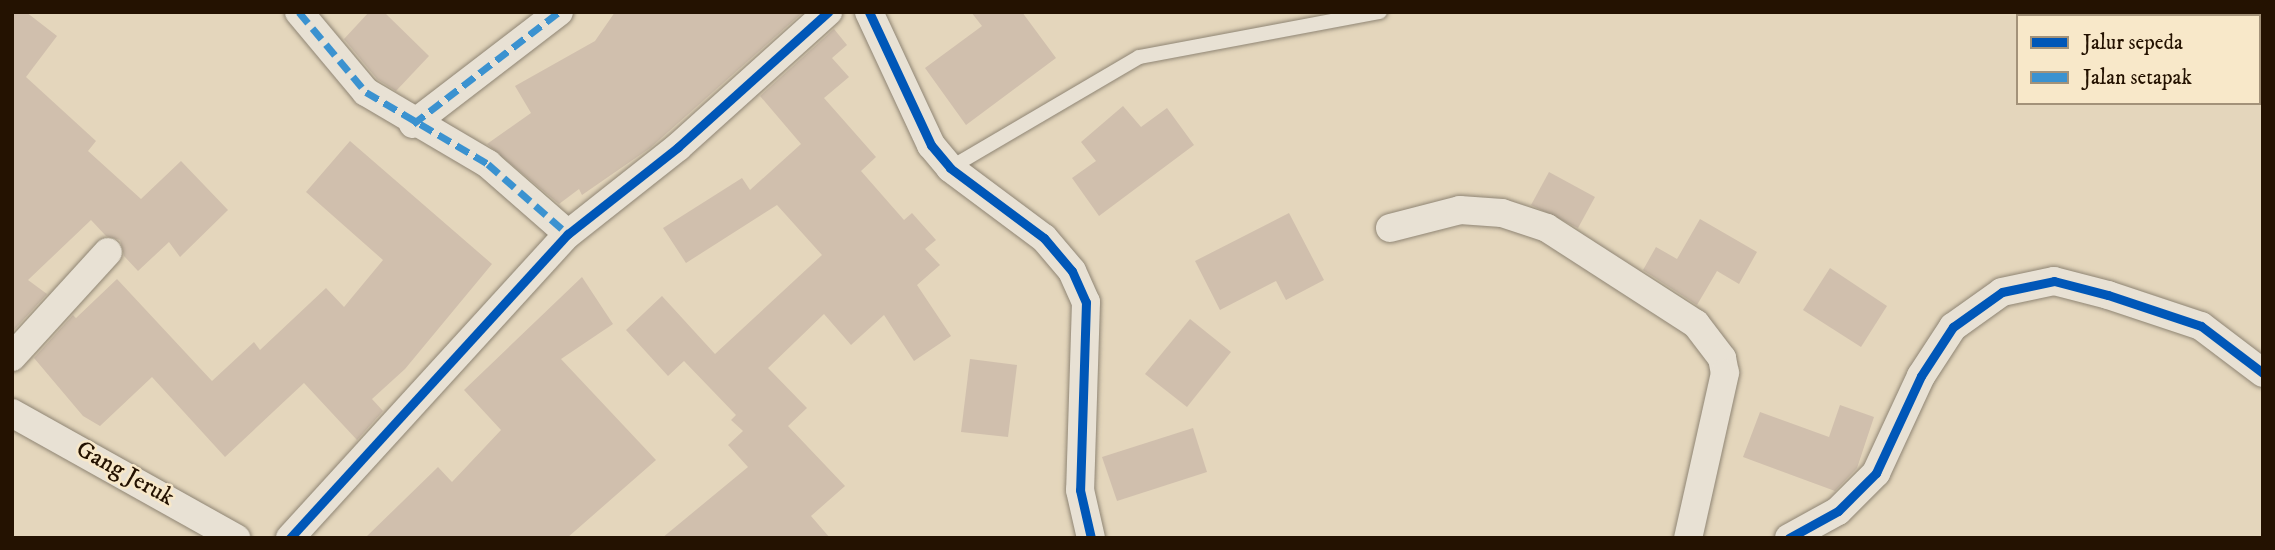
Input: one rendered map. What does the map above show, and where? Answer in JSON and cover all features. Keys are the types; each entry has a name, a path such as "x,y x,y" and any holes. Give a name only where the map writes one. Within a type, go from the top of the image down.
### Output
{"street":[{"path":"299,12 366,92 413,124 460,145 511,180 568,234"},
{"path":"413,124 558,12"},
{"path":"302,533 568,234 678,147 828,12"},
{"path":"869,12 931,145 950,168 1044,238 1072,271 1086,302 1080,490 1091,538"},
{"path":"1390,228 1460,210 1503,213 1547,228 1696,324 1717,350 1725,373 1688,538"},
{"path":"12,357 108,252"},
{"path":"1788,538 1838,511 1876,473 1921,376 1953,327 2002,292 2054,281 2108,295 2201,326 2263,373"},
{"name":"Gang Jeruk","path":"12,413 236,538"}],"lane":[{"path":"950,168 1139,57 1380,12"}],"building":[{"path":"12,12 26,12 57,36 26,77 96,141 88,151 141,199 181,161 228,210 180,257 169,242 138,271 124,256 120,240 106,236 91,220 28,280 47,294 12,332"},
{"path":"369,12 384,12 429,56 396,91 377,79 344,39"},
{"path":"615,12 803,12 650,148 582,195 579,189 559,204 487,144 531,113 515,86 595,41"},
{"path":"971,12 1022,12 1056,58 966,125 925,68 982,26"},
{"path":"834,29 847,45 832,58 849,77 824,98 876,157 861,171 904,220 912,213 936,240 925,249 940,265 917,285 951,336 914,361 884,315 851,345 824,314 768,368 807,408 788,426 845,486 811,516 830,538 662,538 748,467 728,445 743,431 731,420 736,415 684,361 668,376 626,330 662,296 715,354 822,255 777,205 686,263 663,228 742,178 750,190 801,144 760,96"},
{"path":"1123,106 1141,127 1167,108 1194,145 1099,216 1072,178 1096,161 1081,142"},
{"path":"350,141 492,264 405,369 372,399 383,411 357,440 304,383 225,457 152,377 100,426 83,416 34,358 73,315 76,318 117,279 212,381 254,342 260,350 326,288 344,307 383,260 306,192"},
{"path":"1549,172 1595,197 1578,228 1531,205"},
{"path":"1289,213 1324,280 1286,300 1276,281 1220,310 1195,261"},
{"path":"1700,219 1757,252 1739,284 1717,271 1697,305 1643,270 1656,247 1677,259"},
{"path":"1830,268 1887,306 1861,347 1803,310"},
{"path":"582,277 613,324 561,359 656,460 567,538 365,538 438,467 452,482 501,430 464,390"},
{"path":"1190,319 1231,352 1187,407 1145,374"},
{"path":"970,359 1017,365 1008,437 961,432"},
{"path":"1840,405 1874,417 1857,468 1835,491 1743,457 1760,412 1829,437"},
{"path":"1193,428 1207,472 1117,501 1102,457"}],"marked path":[{"path":"299,12 366,92 488,164 568,234"},
{"path":"413,124 559,12"}],"cycle path":[{"path":"290,538 568,234 678,147 828,12"},
{"path":"869,12 931,145 950,168 1044,238 1072,271 1086,302 1080,490 1091,538"},
{"path":"1789,538 1838,511 1876,473 1921,376 1953,327 2002,292 2054,281 2108,295 2201,326 2263,373"}]}
